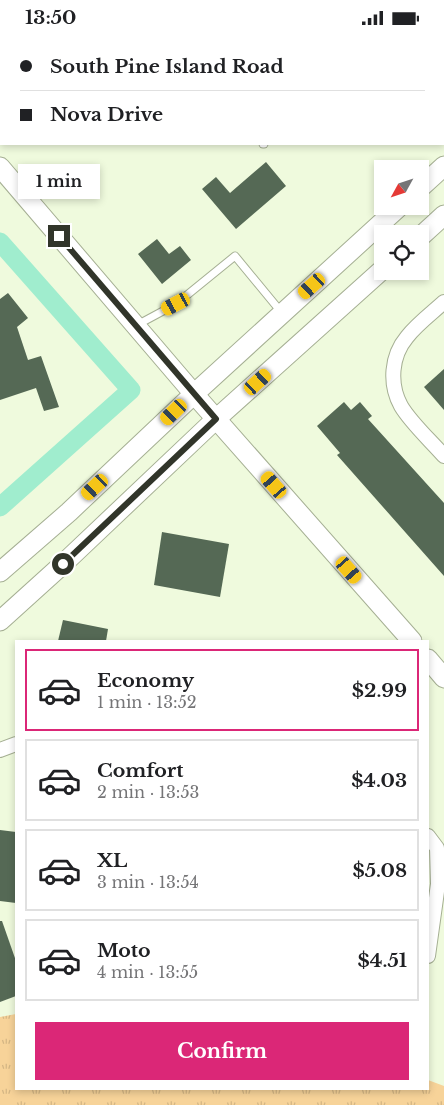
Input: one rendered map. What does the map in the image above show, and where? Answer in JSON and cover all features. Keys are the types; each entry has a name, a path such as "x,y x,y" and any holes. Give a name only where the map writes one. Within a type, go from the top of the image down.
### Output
{"main road":[{"path":"429,180 444,166"},
{"path":"0,167 216,419 411,640"},
{"path":"0,572 69,512 194,393 390,215"},
{"path":"429,229 444,215"},
{"path":"0,621 216,419 374,277"},
{"path":"429,660 444,678"}],"street":[{"path":"444,302 406,337 394,361 393,375 395,391 400,405 444,456"},
{"path":"0,750 15,744"},
{"path":"429,837 437,848 438,884 429,949"}],"lane":[{"path":"136,326 176,304 235,256 282,313"}],"green space":[{"path":"15,1014 15,1090 429,1090 429,1080 444,1086 444,1105 0,1105 0,1017"}],"building":[{"path":"266,162 286,186 236,229 202,189 216,177 230,193"},
{"path":"157,239 169,254 180,246 191,260 162,284 138,254"},
{"path":"8,293 28,318 17,327 28,360 41,356 59,407 44,411 36,388 0,400 0,299"},
{"path":"444,369 444,410 424,387"},
{"path":"344,402 351,410 360,402 372,416 368,419 444,503 444,576 337,455 340,453 317,426"},
{"path":"162,532 229,544 220,597 154,585"},
{"path":"63,620 108,629 106,640 58,640"},
{"path":"0,830 15,832 15,903 0,901"},
{"path":"0,921 2,921 15,958 15,996 0,1002"}],"waterway":[{"path":"0,242 131,390 0,507"}],"route":[{"path":"59,236 216,419 63,564"}]}
